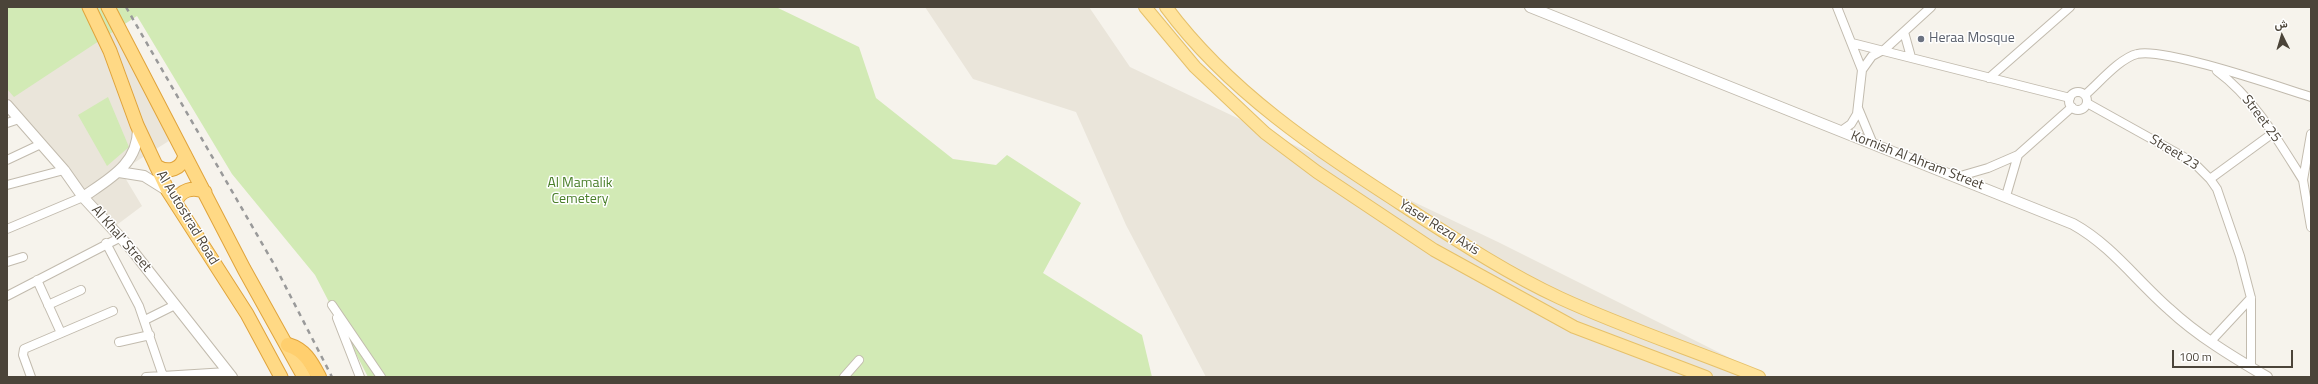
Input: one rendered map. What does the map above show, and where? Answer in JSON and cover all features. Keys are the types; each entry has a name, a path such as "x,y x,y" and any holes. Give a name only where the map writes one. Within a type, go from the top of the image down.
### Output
{"highway":[{"name":"Al Autostrad Road","path":"89,7 110,51 137,125 168,191 246,314 280,377"},
{"name":"Al Autostrad Road","path":"108,7 244,268 288,345 304,377"},
{"path":"156,166 165,170 174,170 182,164 185,155"},
{"path":"176,202 182,193 189,190 205,192"},
{"path":"288,345 298,350 308,358 319,377"}],"main road":[{"name":"Yaser Rezq Axis","path":"1145,7 1199,72 1265,134 1317,172 1422,242 1471,272 1574,327 1706,377"},
{"name":"Yaser Rezq Axis","path":"1166,7 1202,51 1266,111 1326,155 1454,239 1559,298 1759,377"}],"street":[{"name":"Kornish Al Ahram Street","path":"1530,7 2073,224 2095,237 2115,254 2169,310 2211,341 2267,377"},
{"path":"1837,7 1862,70 1858,108 1854,120 1841,131"},
{"path":"1862,70 1872,56 1884,50 1931,7"},
{"path":"1990,78 2070,7"},
{"path":"1904,32 1911,57"},
{"path":"1852,43 2070,98"},
{"name":"Street 25","path":"2085,95 2126,58 2137,54 2154,53 2209,66 2311,97"},
{"name":"Street 25","path":"2209,66 2226,78 2242,93 2273,133 2303,180"},
{"path":"2070,98 2075,92 2085,95 2087,103 2079,110 2072,107"},
{"path":"2070,98 2072,107"},
{"name":"Street 23","path":"2087,103 2193,162 2210,179 2222,200 2240,256 2251,298 2251,367"},
{"name":"Al Khal' Street","path":"7,105 64,170 83,197 121,237 230,374"},
{"path":"1957,177 1988,168 2018,155 2072,107"},
{"path":"1858,108 1873,144"},
{"path":"7,123 19,119"},
{"path":"7,229 83,197 119,172 132,156 136,146 137,125"},
{"path":"2210,179 2273,133"},
{"path":"2311,134 2303,180 2311,227"},
{"path":"7,160 41,144"},
{"path":"2006,196 2018,155"},
{"path":"7,186 64,170"},
{"path":"119,172 144,176 168,191"},
{"path":"7,296 121,237"},
{"path":"106,244 132,290 145,320 163,376"},
{"path":"7,262 23,257"},
{"path":"37,280 61,333"},
{"path":"48,305 81,290"},
{"path":"2211,341 2251,298"},
{"path":"145,320 175,305"},
{"path":"360,377 332,305 381,377"},
{"path":"31,377 23,355 24,349 113,311"},
{"path":"119,342 150,335"},
{"path":"844,377 859,360"},
{"path":"146,377 230,374"}],"shaded area":[{"path":"7,7 100,7 172,139 121,171 142,206 114,227 72,182 39,150 7,110"},
{"path":"925,7 1089,7 1130,67 1498,242 1768,377 1206,377 1126,225 1076,112 973,79"}],"green space":[{"name":"Al Mamalik Cemetery","path":"7,7 776,7 859,47 876,98 953,159 996,165 1007,155 1081,203 1043,273 1142,335 1152,377 368,377 315,275 232,174 137,16 14,97 7,89"},
{"path":"108,97 129,147 107,166 78,115"}],"railway":[{"path":"126,7 275,266 332,377"}],"place":[{"name":"Heraa Mosque","path":"1921,39"}]}
